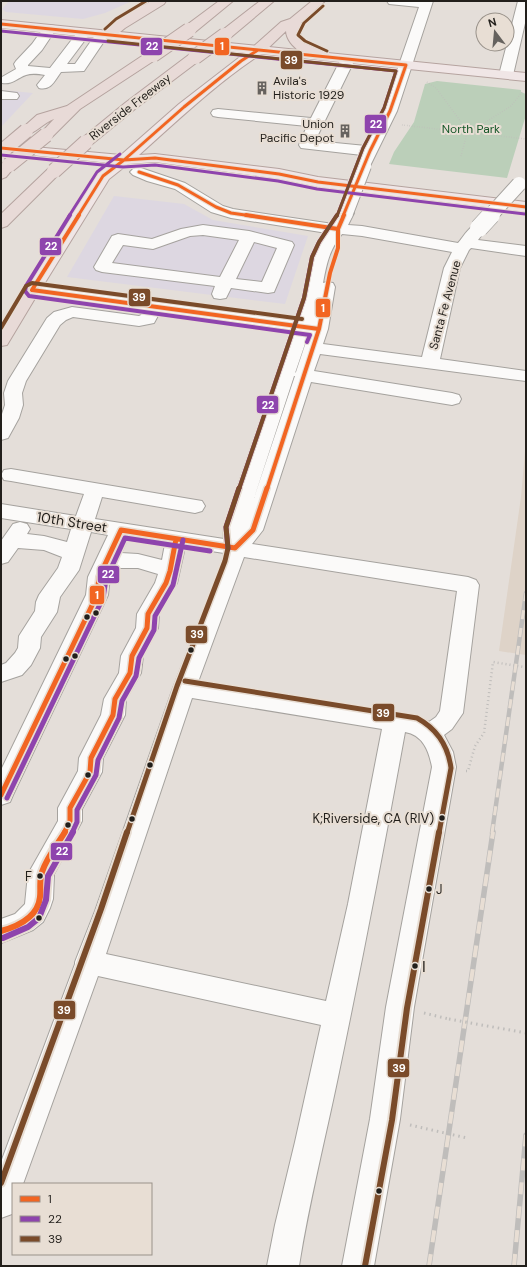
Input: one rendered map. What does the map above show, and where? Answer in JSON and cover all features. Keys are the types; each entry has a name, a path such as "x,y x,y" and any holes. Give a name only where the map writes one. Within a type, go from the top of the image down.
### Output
{"highway":[{"path":"106,34 160,1"},
{"name":"Riverside Freeway","path":"5,170 46,135 75,106 153,55 227,1"},
{"name":"Riverside Freeway","path":"1,223 86,142 130,106 268,1"},
{"path":"258,50 286,25 295,22 319,1"},
{"path":"295,22 292,30 294,42 324,57"},
{"path":"1,152 42,118 75,106"},
{"path":"1,341 32,290"}],"main road":[{"path":"1,24 506,75 525,83"},
{"path":"32,290 102,176 124,160 201,93 241,61 258,50"},
{"path":"158,130 164,148 170,152 215,162 223,167"},
{"path":"1,148 124,160 155,158 279,174 318,182 526,207"},
{"path":"124,160 138,172 277,182 318,182"}],"street":[{"path":"1,1203 117,884 184,688 232,562 235,548 233,529 276,399 296,347 310,327 338,248 338,229 398,90 426,2 393,1"},
{"path":"506,75 524,1"},
{"path":"23,71 21,64 37,47 50,29"},
{"path":"44,85 85,32"},
{"path":"7,80 23,71 79,68 106,34"},
{"path":"348,59 306,144 370,152"},
{"path":"218,113 316,123"},
{"path":"138,172 152,178 180,186 217,209 231,213 324,228 362,231 464,246 526,251"},
{"name":"Santa Fe Avenue","path":"430,363 452,268 464,246 523,180"},
{"path":"203,230 249,236 286,246 268,288 102,267 118,239 153,244 187,232 203,230"},
{"path":"210,313 249,236"},
{"path":"137,271 153,244"},
{"path":"32,290 310,327"},
{"path":"1,434 10,418 14,405 13,393 17,381 53,322 60,316 72,312 139,321 148,319 154,306"},
{"path":"235,548 253,530 313,348 310,327"},
{"path":"313,348 524,376"},
{"path":"303,375 452,399"},
{"path":"11,475 195,506"},
{"path":"1,674 14,670 23,659 29,648 30,636 46,612 47,602 50,595 68,570 95,489"},
{"name":"10th Street","path":"1,511 468,585 451,713 444,723 430,733"},
{"path":"7,549 28,515"},
{"path":"1,795 97,595 99,577 121,530"},
{"path":"1,931 17,927 33,915 39,902 39,883 41,874 67,828 70,821 70,808 90,772 90,758 113,715 115,699 130,672 132,656 147,628 148,614 166,583 170,572 176,539"},
{"path":"7,549 44,542 61,547 73,554"},
{"path":"105,562 140,560 156,565 170,572"},
{"path":"184,688 415,725 430,733 441,749 444,767 400,1008 385,1119 358,1266"},
{"path":"283,1266 290,1225 310,1142 361,904 390,755 395,721"},
{"path":"88,962 337,1016"}],"path":[{"path":"425,81 436,88 461,122"},
{"path":"481,124 515,103 520,98 525,83"},
{"path":"461,156 470,122"},
{"path":"383,123 526,139"},
{"path":"462,770 468,771 475,746 484,732 494,662 524,668"},
{"path":"424,1013 526,1034"},
{"path":"406,1124 467,1138"}],"shaded area":[{"path":"9,1 132,1 105,13 83,19 6,12 2,9"},
{"path":"1,90 33,93 1,127"},
{"path":"114,196 184,204 213,220 308,236 285,304 67,277"},
{"path":"526,440 526,655 499,651 521,497"}],"green space":[{"name":"North Park","path":"437,81 521,90 521,92 526,94 526,115 507,178 389,164 394,152 414,122 425,84"}],"railway":[{"path":"492,833 526,593"},
{"path":"429,1266 493,832"},
{"path":"514,1266 526,1135"}],"transit line":[{"name":"39","path":"105,29 116,19 146,1"},
{"name":"39","path":"323,6 304,23 298,35 305,41 327,51"},
{"name":"1","path":"1,24 406,65 390,111 370,151 338,229 338,248 330,273 319,329 253,530 235,548 121,530 99,577 97,595 1,795"},
{"name":"22","path":"1,31 396,71 384,108 363,148 339,212 332,225 319,242 312,257 304,298 226,527 228,549"},
{"name":"39","path":"1,1183 101,909 177,686 225,561 228,548 226,527 304,298 312,257 319,242 332,225 339,212 363,148 384,108 396,71 108,41"},
{"name":"1","path":"258,50 241,61 184,107 124,160 103,176 32,290 319,329"},
{"name":"1","path":"1,148 124,160 155,158 279,174 318,182 526,207"},
{"name":"22","path":"120,154 97,172 26,286 26,293 31,297 310,335 307,342"},
{"name":"22","path":"1,155 123,167 155,165 278,181 317,189 525,214"},
{"name":"1","path":"139,172 178,185 216,207 231,213 338,229"},
{"name":"39","path":"1,328 26,286 32,283 302,319"},
{"name":"22","path":"7,798 103,598 106,579 125,538 210,551"},
{"name":"1","path":"1,931 27,920 36,910 39,903 40,879 43,868 67,828 70,821 70,808 90,772 91,758 113,715 115,699 130,673 132,656 147,628 148,614 166,583 170,571 176,539"},
{"name":"22","path":"3,938 28,927 39,918 43,911 46,900 48,876 77,822 77,810 96,775 98,760 119,718 122,701 136,676 139,658 154,630 155,616 173,585 183,540"},
{"name":"39","path":"185,681 417,718 436,732 441,738 448,752 451,768 407,1008 392,1120 365,1266"}],"place":[{"name":"Avila's Historic 1929","path":"262,88"},
{"name":"Union Pacific Depot","path":"345,131"},
{"name":"K;Riverside, CA (RIV)","path":"442,818"},
{"name":"F","path":"40,876"},
{"name":"J","path":"429,889"},
{"name":"I","path":"415,966"}]}
